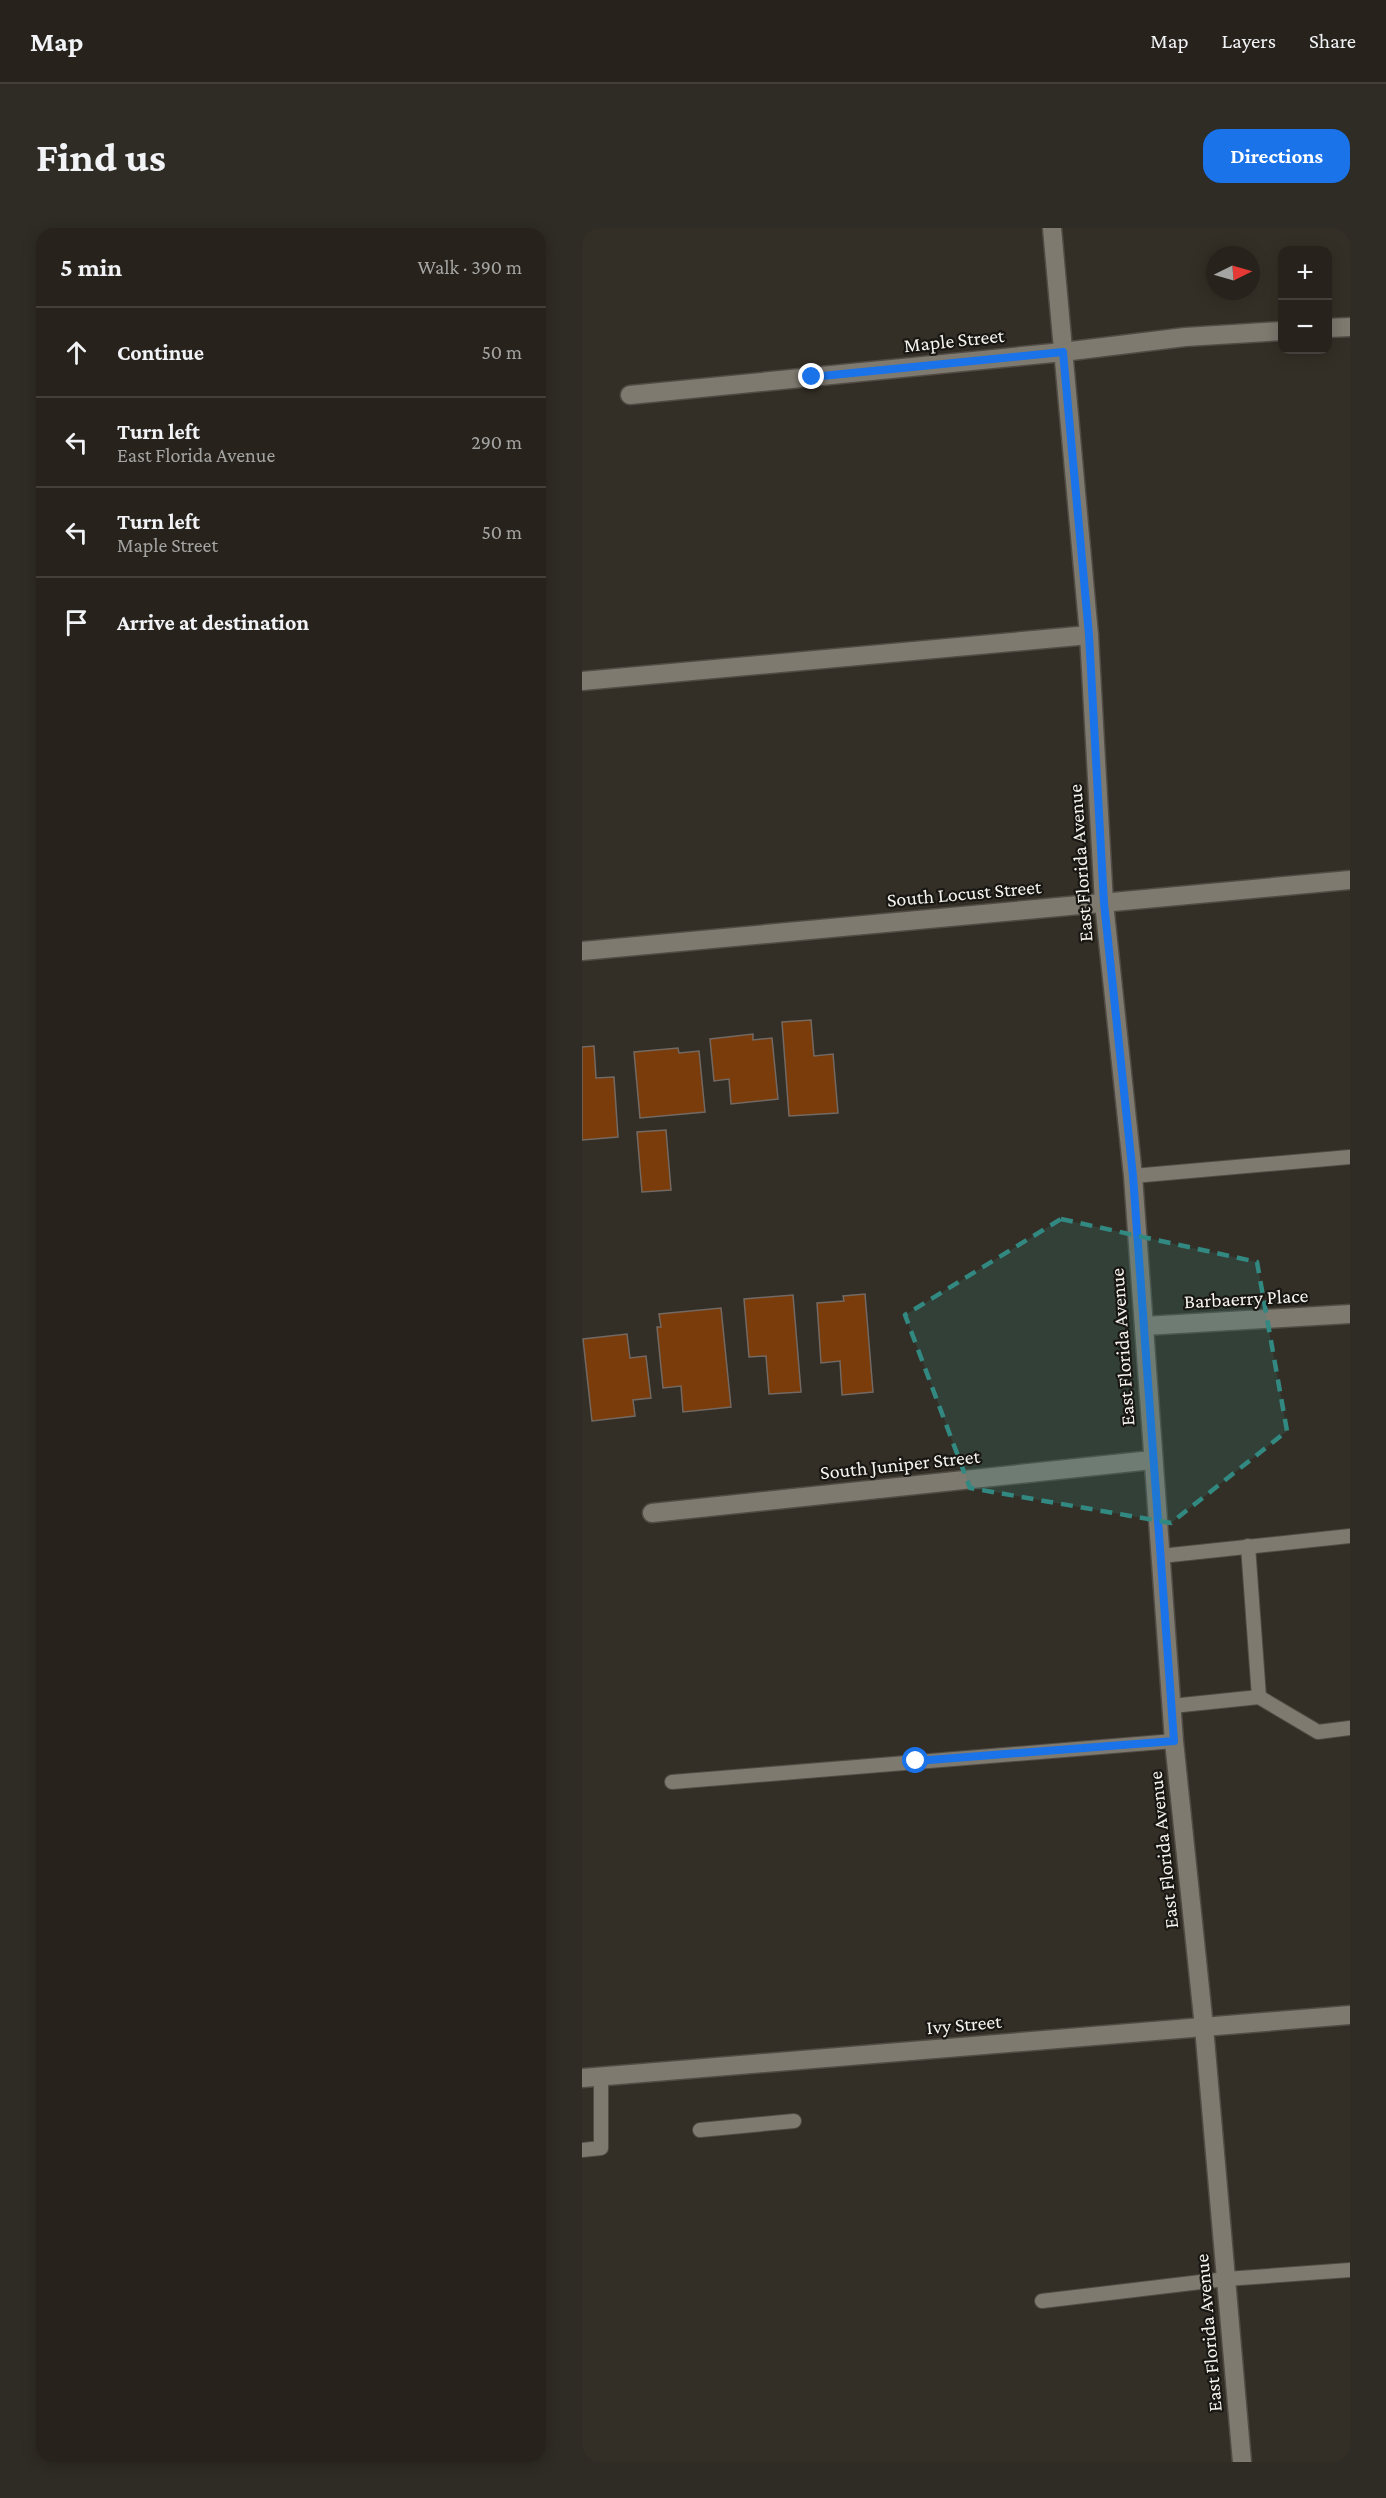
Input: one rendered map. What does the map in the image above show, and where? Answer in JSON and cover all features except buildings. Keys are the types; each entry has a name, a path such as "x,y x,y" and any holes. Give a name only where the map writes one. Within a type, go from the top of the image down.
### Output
{"street":[{"name":"East Florida Avenue","path":"1052,228 1089,635 1104,903 1133,1176 1174,1741 1204,2027 1242,2462"},
{"path":"1332,328 1350,327"},
{"name":"Maple Street","path":"630,395 1063,352 1185,337 1278,331"},
{"path":"582,681 1089,635"},
{"name":"South Locust Street","path":"582,951 1350,880"},
{"name":"Barbaerry Place","path":"1144,1326 1350,1314"},
{"name":"South Juniper Street","path":"652,1513 1152,1460"},
{"name":"Ivy Street","path":"582,2078 1350,2015"}],"lane":[{"path":"1133,1176 1350,1156"},
{"path":"1161,1556 1350,1536"},
{"path":"1248,1546 1259,1697"},
{"path":"1172,1706 1259,1697 1318,1732 1350,1728"},
{"path":"672,1782 1174,1741"},
{"path":"582,2150 601,2148 601,2076"},
{"path":"700,2130 794,2121"},
{"path":"1042,2301 1226,2279 1350,2270"}],"highlighted area":[{"path":"1061,1219 1257,1262 1287,1431 1171,1523 970,1488 905,1315"}],"route":[{"path":"812,377 1063,352 1089,635 1104,903 1133,1176 1174,1741 916,1761"}]}
